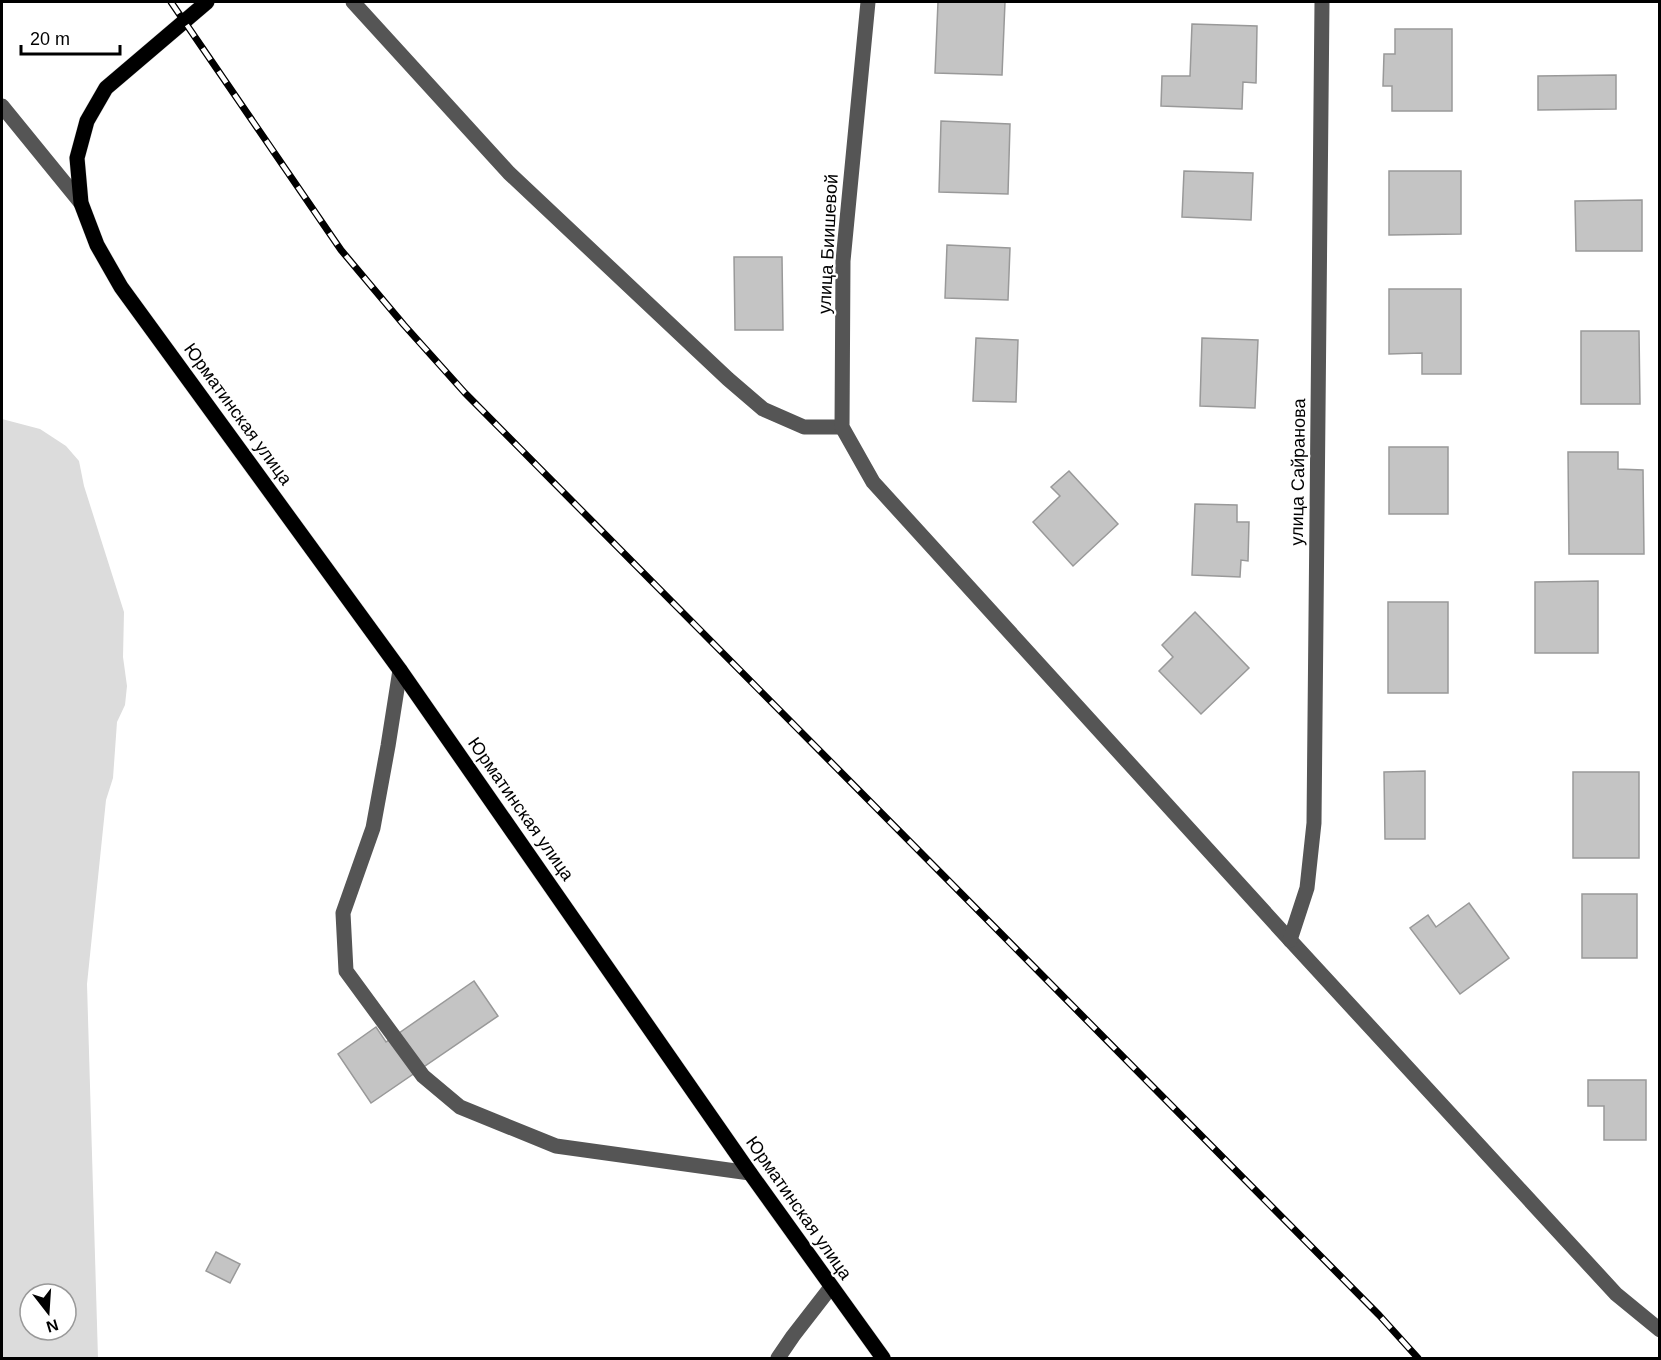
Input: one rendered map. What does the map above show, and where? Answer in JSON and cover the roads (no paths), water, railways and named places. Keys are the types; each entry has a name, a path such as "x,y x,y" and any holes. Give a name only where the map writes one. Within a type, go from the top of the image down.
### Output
{"main road":[{"name":"Юрматинская улица","path":"207,2 106,88 87,121 77,158 81,203 97,245 121,287 400,670 750,1173 883,1359"}],"street":[{"path":"353,2 509,173 728,379 764,409 804,427 842,427"},
{"name":"улица Биишевой","path":"868,2 843,261 842,427 873,482 1616,1294 1659,1330"},
{"name":"улица Сайранова","path":"1290,940 1307,888 1314,823 1322,2"},
{"path":"2,106 81,203"},
{"path":"400,670 373,828 343,913 346,971 423,1076 459,1107 556,1146 750,1173"},
{"path":"778,1359 831,1287"}],"railway":[{"path":"171,2 341,250 465,393 1379,1315 1418,1358"}]}
